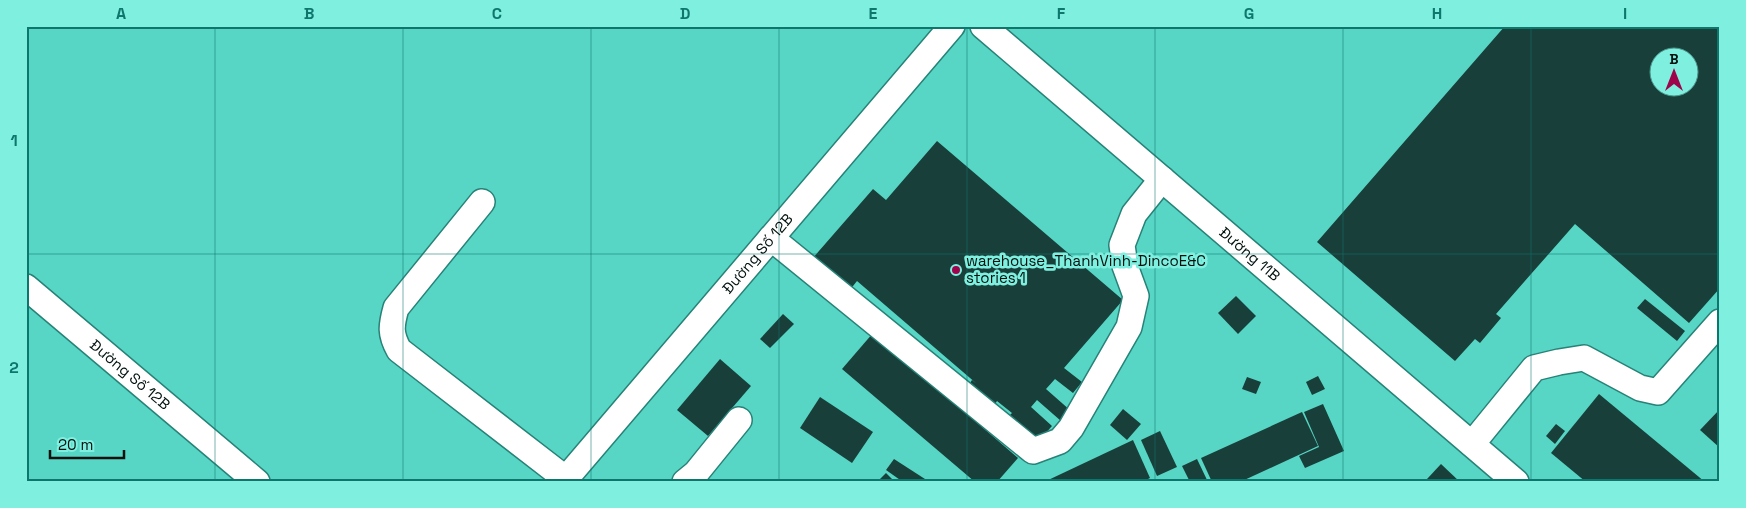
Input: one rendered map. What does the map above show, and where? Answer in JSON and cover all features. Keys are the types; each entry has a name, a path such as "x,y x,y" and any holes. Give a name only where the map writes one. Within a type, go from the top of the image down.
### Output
{"street":[{"name":"Đường Số 12B","path":"565,480 952,26"},
{"name":"Đường 11B","path":"984,26 1516,482"},
{"path":"771,238 1033,452 1060,441 1071,428 1129,327 1136,296 1125,266 1122,245 1134,214 1162,179"},
{"path":"482,202 396,308 391,324 393,340 399,350 565,480"},
{"name":"Đường Số 12B","path":"26,287 257,482"},
{"path":"1472,444 1534,368 1584,358 1640,388 1658,392 1720,322"},
{"path":"685,482 696,473 739,420"}],"shaded area":[{"path":"26,26 1720,26 1720,482 26,482"}],"building":[{"path":"1505,26 1720,26 1720,288 1689,323 1575,224 1496,314 1501,318 1480,343 1475,339 1455,361 1317,242"},
{"name":"warehouse_ThanhVinh-DincoE&C stories 1","path":"937,141 1123,300 1064,368 1082,382 1073,393 1055,379 1046,389 1071,411 1061,421 1037,400 1031,407 1052,426 1037,443 1008,417 1012,413 997,401 995,404 968,386 972,380 977,384 857,281 849,291 812,259 873,189 886,200"},
{"path":"1236,296 1256,316 1238,334 1218,313"},
{"path":"1645,299 1685,331 1677,341 1637,308"},
{"path":"783,314 794,324 770,348 760,339"},
{"path":"873,333 1018,458 997,482 975,482 842,369"},
{"path":"720,359 751,386 708,436 677,410"},
{"path":"1318,376 1325,389 1312,395 1306,382"},
{"path":"1247,377 1261,382 1256,394 1242,389"},
{"path":"1599,394 1705,482 1586,482 1551,453"},
{"path":"820,397 873,432 852,463 800,428"},
{"path":"1323,404 1344,451 1305,468 1299,456 1319,447 1304,412"},
{"path":"1123,409 1141,424 1127,440 1110,425"},
{"path":"1720,409 1720,448 1700,430"},
{"path":"1302,412 1318,446 1240,482 1212,482 1201,458"},
{"path":"1556,424 1565,431 1555,444 1546,436"},
{"path":"1160,431 1177,467 1157,476 1141,440"},
{"path":"1133,440 1150,478 1142,482 1044,482"},
{"path":"894,459 925,479 923,482 903,482 886,470"},
{"path":"1197,459 1208,482 1190,482 1182,466"},
{"path":"1441,464 1460,482 1431,482 1427,479"},
{"path":"886,473 893,480 891,482 877,482"}],"place":[{"name":"warehouse_ThanhVinh-DincoE&C stories 1","path":"956,270"}]}
